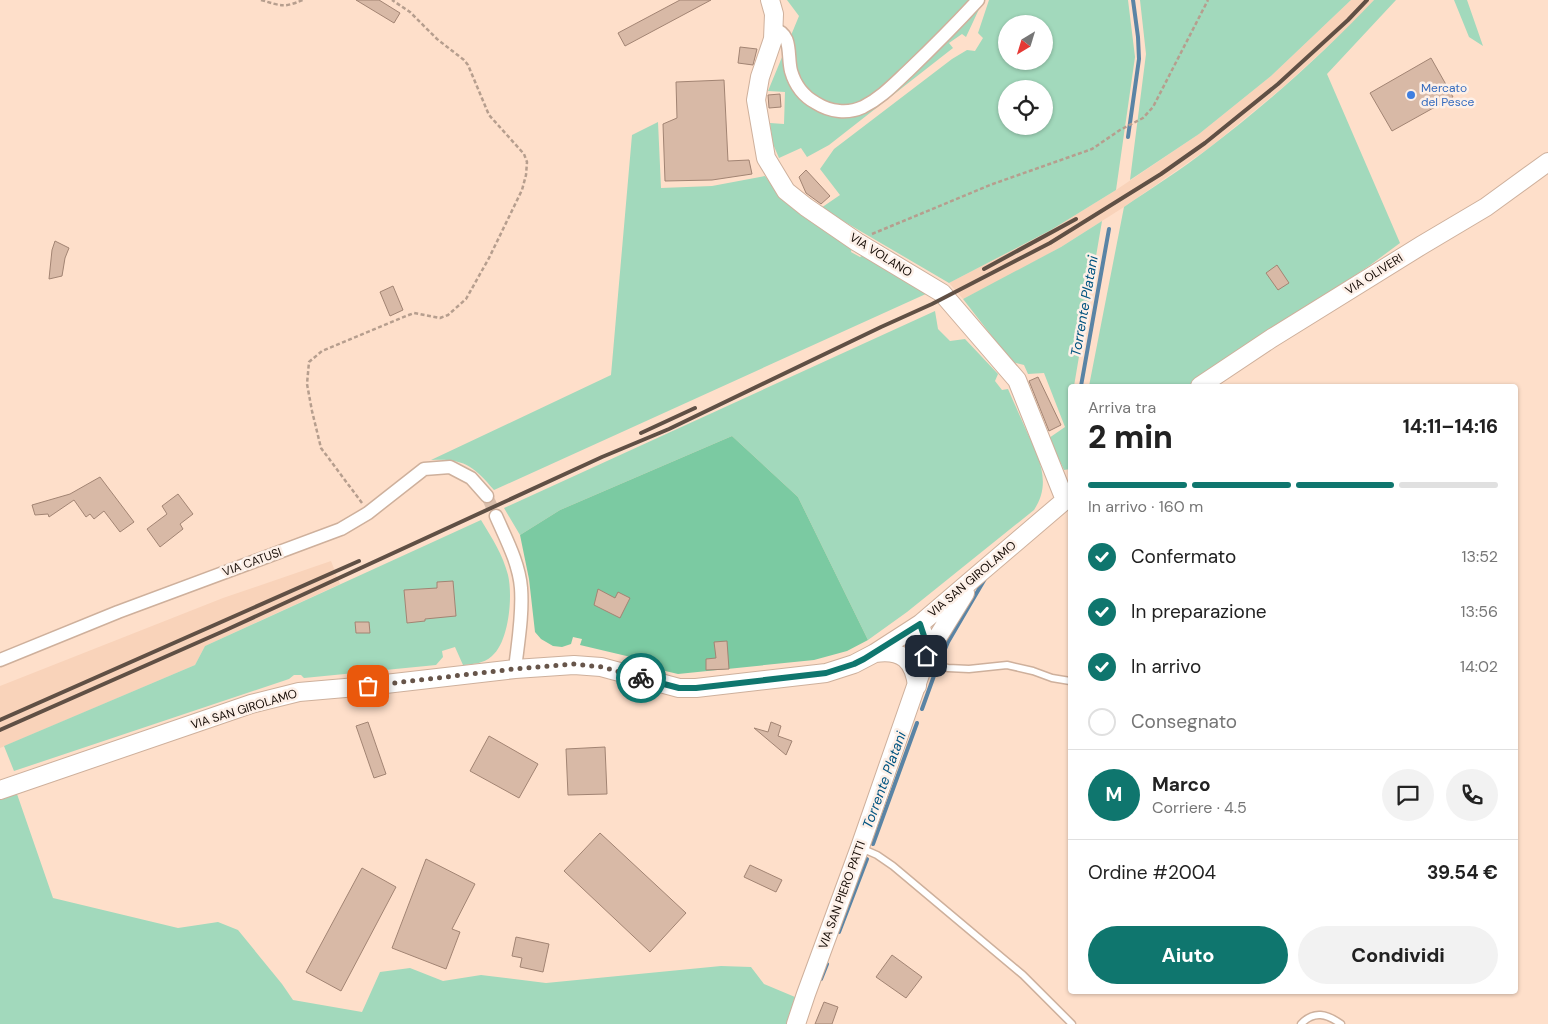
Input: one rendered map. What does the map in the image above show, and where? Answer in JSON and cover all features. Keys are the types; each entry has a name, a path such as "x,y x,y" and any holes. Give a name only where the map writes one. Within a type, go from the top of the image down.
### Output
{"street":[{"name":"VIA VOLANO","path":"770,0 774,14 773,39 760,77 756,100 766,158 786,191 857,242 942,293 1016,380 1068,498"},
{"path":"774,28 780,30 786,36 791,70 797,86 806,97 830,110 846,112 862,108 880,97 936,45 978,0"},
{"name":"VIA OLIVERI","path":"1203,384 1272,338 1486,207 1548,162"},
{"name":"VIA CATUSI","path":"0,660 118,612 341,529 368,513 424,469 450,467 471,478 487,496"},
{"name":"VIA SAN GIROLAMO","path":"0,790 251,704 299,692 574,664 602,667 679,688 696,688 826,673 854,664 920,624 1068,498"},
{"path":"496,516 513,556 521,587 521,621 514,669"},
{"path":"925,660 976,576"},
{"name":"VIA SAN PIERO PATTI","path":"796,1024 925,660 925,639 920,624"},
{"path":"875,653 887,651 905,658 915,674 916,686"}],"lane":[{"path":"925,660 948,668 969,669 1007,665 1068,681"},
{"path":"860,847 877,855 893,866 1023,975 1072,1024"},
{"path":"1300,1024 1307,1017 1317,1014 1326,1016 1341,1024"}],"path":[{"path":"261,0 287,6 303,0"},
{"path":"368,513 321,448 307,384 309,362 322,351 414,313 440,318 457,308 466,299 489,258 522,190 527,162 524,154 489,115 468,65 464,60 437,39 410,12 392,0"},
{"path":"878,231 990,185 1092,149 1120,130 1143,118 1153,107 1208,0"}],"shaded area":[{"path":"1351,0 1374,0 1352,24 1282,88 1209,148 1124,207 1061,247 1014,273 963,299 949,283 1051,230 1116,190 1199,134 1271,76"},
{"path":"331,561 340,584 205,646 195,665 0,748 0,686 223,598"}],"green space":[{"path":"787,0 981,0 980,7 966,37 962,34 949,43 953,48 829,145 807,157 801,148 779,158 773,144 770,123 784,124 785,92 768,91 799,16"},
{"path":"989,0 1128,0 1135,57 1116,190 1051,230 949,283 821,208 840,195 820,169 834,149 952,59 967,50 975,51 983,38 978,33"},
{"path":"1140,0 1351,0 1271,76 1199,134 1130,180 1146,54"},
{"path":"1374,0 1396,0 1327,74 1400,243 1369,266 1191,384 1089,384 1124,207 1178,171 1231,131 1295,77"},
{"path":"1454,0 1467,0 1483,46 1469,37"},
{"path":"658,122 661,188 712,186 765,176 781,197 805,218 852,246 851,252 860,257 865,254 928,293 494,490 474,469 467,465 452,460 431,460 611,375 632,135"},
{"path":"1102,221 1074,384 1068,384 1068,469 1064,470 1049,438 1065,427 1044,373 1028,374 1024,365 1012,362 963,299 1061,247"},
{"path":"935,311 938,329 950,341 965,339 998,374 995,381 1002,390 1008,389 1036,451 1042,471 1042,490 1034,510 907,612 868,640 798,497 732,436 560,510 520,535 504,508"},
{"path":"732,436 798,497 868,640 847,651 814,660 678,674 661,670 635,658 580,645 582,639 573,637 571,644 562,647 553,646 541,639 535,632 529,579 520,535 560,510"},
{"path":"481,520 503,560 508,575 510,595 506,630 498,649 485,661 463,665 455,647 442,651 443,657 436,665 304,678 301,675 294,675 289,679 14,771 4,746 195,665 205,646"},
{"path":"17,794 53,898 178,928 218,922 238,930 293,1000 362,1012 380,972 410,968 443,981 481,975 546,983 721,966 751,967 764,984 795,997 787,1024 0,1024 0,800"}],"building":[{"path":"356,0 379,0 400,13 394,23"},
{"path":"680,0 711,0 625,46 618,33"},
{"path":"740,47 757,49 753,65 738,63"},
{"name":"Mercato del Pesce","path":"1431,58 1453,97 1392,131 1370,93"},
{"path":"724,80 728,161 749,160 752,174 712,180 665,181 663,124 677,118 676,82"},
{"path":"780,94 781,107 769,108 768,95"},
{"path":"806,170 830,196 821,204 806,193 799,177"},
{"path":"55,241 69,248 62,276 49,279 52,250"},
{"path":"1277,265 1289,283 1278,290 1266,273"},
{"path":"393,286 403,310 390,316 380,292"},
{"path":"1038,377 1061,425 1049,431 1029,381"},
{"path":"100,477 134,522 120,532 104,511 94,519 90,514 86,517 74,500 49,517 48,514 35,515 32,505 70,494"},
{"path":"178,494 193,514 180,524 183,529 160,547 147,529 167,514 162,506"},
{"path":"453,581 456,616 407,623 404,590 437,588 437,582"},
{"path":"598,589 615,598 618,592 630,598 620,618 594,605"},
{"path":"355,622 369,622 370,633 356,633"},
{"path":"727,641 729,669 706,670 706,659 716,658 714,642"},
{"path":"368,722 386,774 374,778 356,726"},
{"path":"771,722 781,726 778,736 792,741 786,755 754,728 768,732"},
{"path":"489,736 538,764 519,798 470,771"},
{"path":"605,747 607,794 568,795 566,749"},
{"path":"600,833 686,913 650,952 564,871"},
{"path":"426,859 475,884 452,929 460,932 446,969 392,948"},
{"path":"750,865 782,880 776,892 744,877"},
{"path":"362,868 396,887 341,991 306,972"},
{"path":"516,937 549,944 543,972 520,967 522,958 512,956"},
{"path":"892,955 922,977 906,998 876,977"},
{"path":"824,1002 838,1007 832,1024 815,1024"}],"waterway":[{"name":"Torrente Platani","path":"1128,137 1139,59 1133,0"},
{"name":"Torrente Platani","path":"1081,384 1109,229"},
{"name":"Torrente Platani","path":"940,661 948,642 986,577"},
{"name":"Torrente Platani","path":"922,709 935,673"},
{"name":"Torrente Platani","path":"873,844 917,723"},
{"name":"Torrente Platani","path":"839,932 867,859"},
{"name":"Torrente Platani","path":"821,979 827,964"}],"tunnel":[{"path":"487,496 496,516"}],"railway":[{"path":"0,730 226,630 602,457 669,429 932,304 1050,243 1161,174 1205,143 1278,84 1348,20 1367,0"},
{"path":"984,269 1076,219"},
{"path":"641,433 695,408"},
{"path":"0,720 359,561"}],"way so far":[{"path":"368,686 574,664 602,667 641,678"}],"place":[{"name":"Mercato del Pesce","path":"1411,95"}],"route":[{"path":"641,678 679,688 696,688 826,673 864,659 920,624 925,639 926,656"}]}
